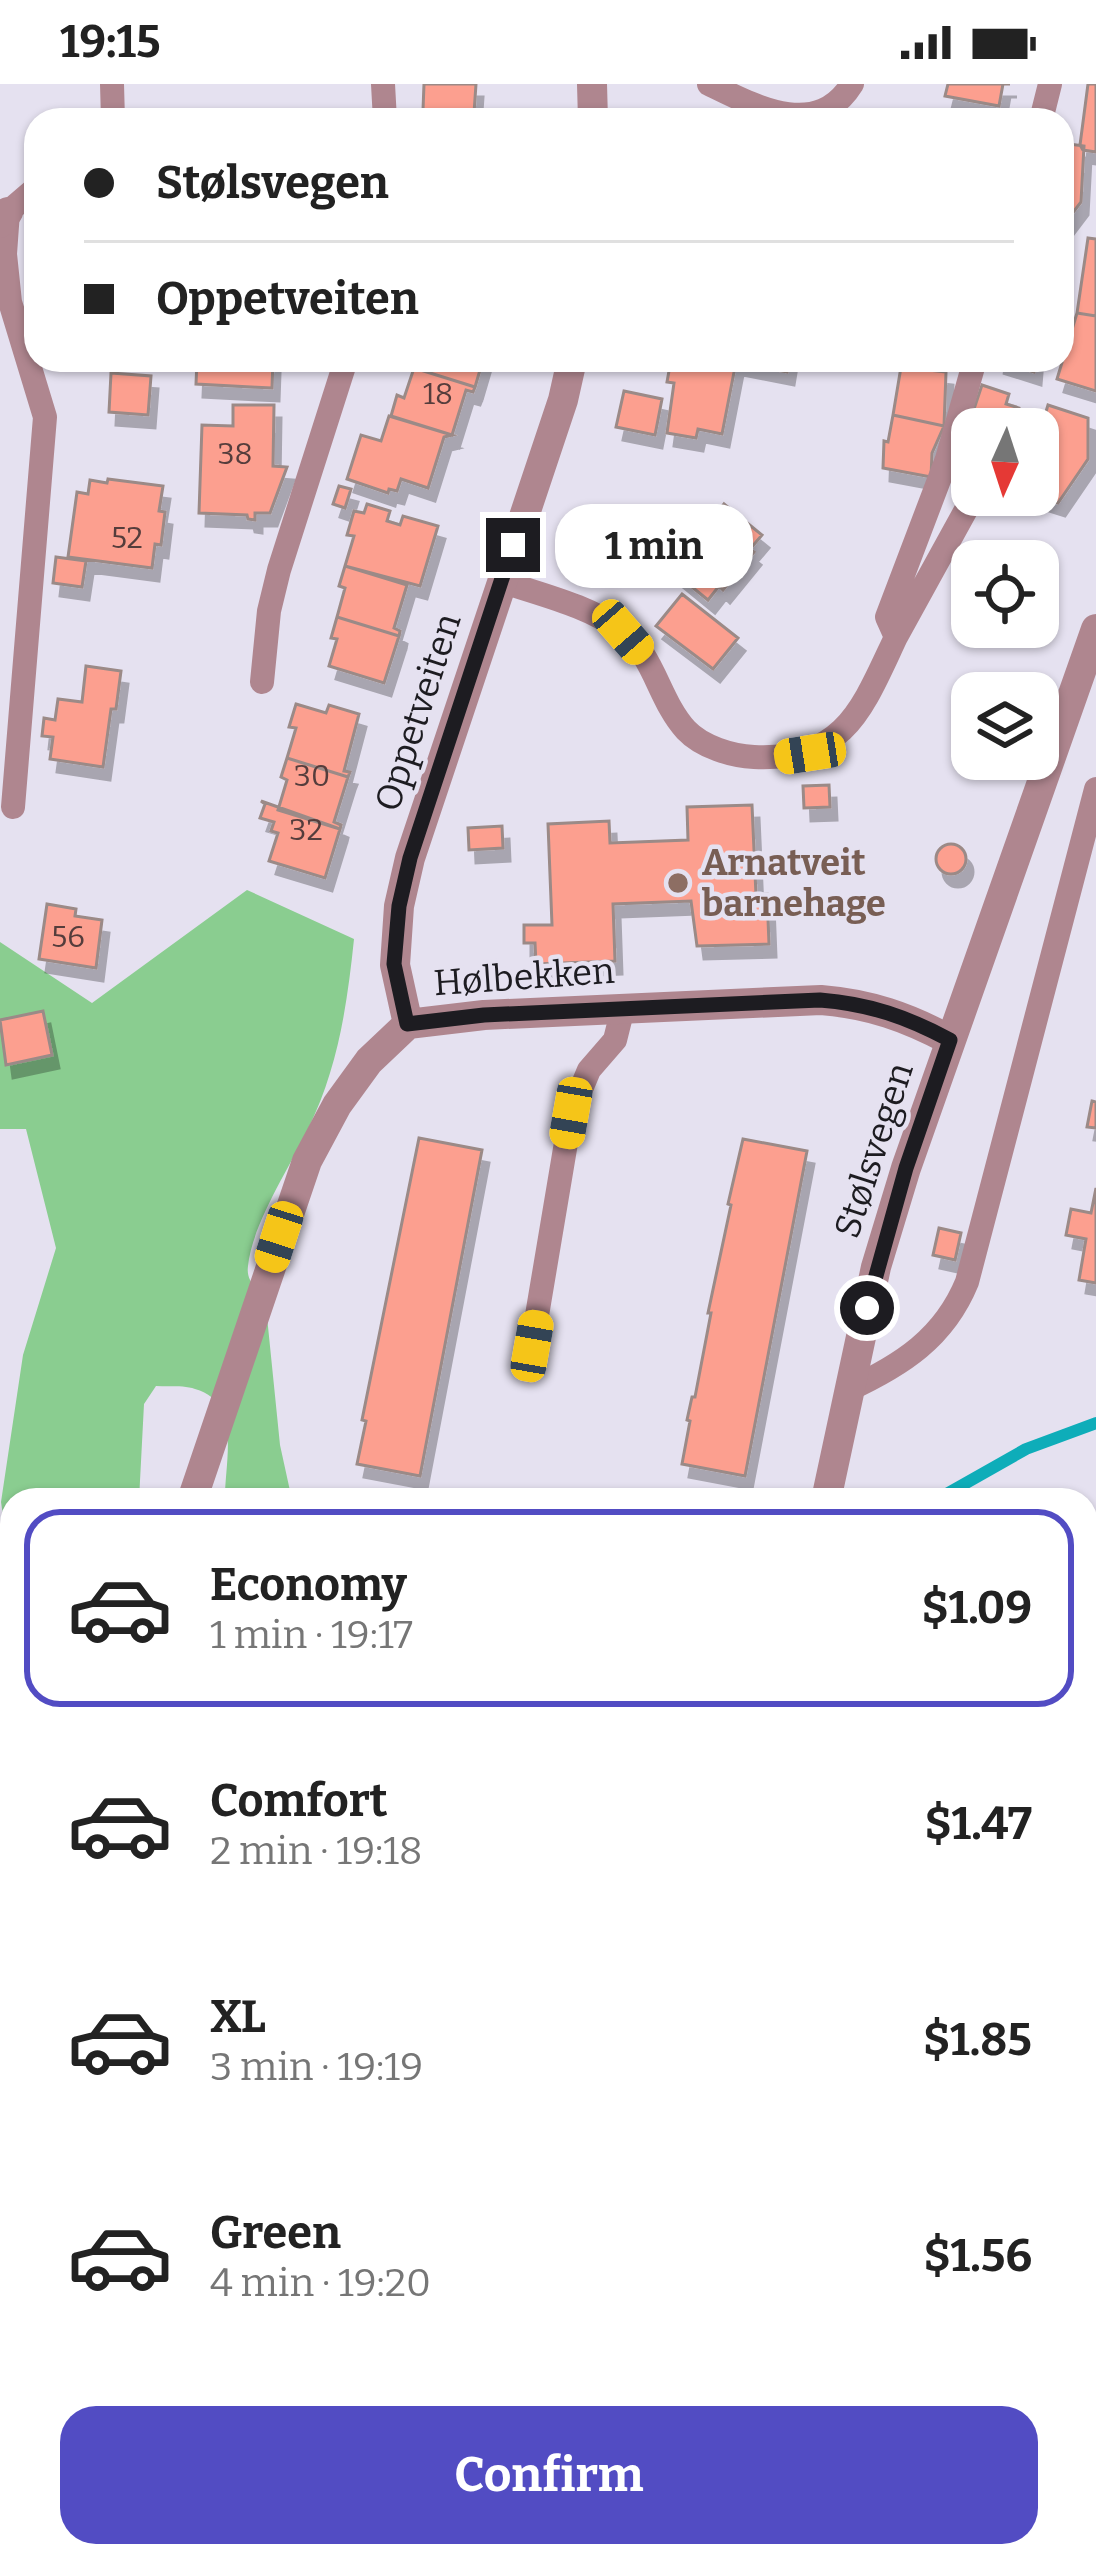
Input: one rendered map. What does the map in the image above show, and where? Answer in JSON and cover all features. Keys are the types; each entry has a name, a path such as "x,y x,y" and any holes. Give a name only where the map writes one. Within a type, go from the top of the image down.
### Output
{"street":[{"name":"Oppetveiten","path":"407,1024 394,964 410,858 569,372"},
{"name":"Stølsvegen","path":"828,1488 876,1267 950,1040 1096,629"},
{"name":"Hølbekken","path":"196,1488 307,1161 337,1105 369,1061 407,1024 484,1015 777,1001 863,1004 908,1018 950,1040"}],"lane":[{"path":"710,84 761,108"},
{"path":"831,108 851,84"},
{"path":"4,218 10,302 24,348"},
{"path":"14,807 45,417 31,372"},
{"path":"262,682 269,611 279,570 342,372"},
{"path":"896,637 887,617 947,459 972,372"},
{"path":"501,580 585,610 623,632 644,655 670,711 691,735 746,757 810,753 839,735 865,701 963,516"},
{"path":"848,1390 906,1360 937,1335 968,1282 1096,789"},
{"path":"532,1346 571,1113 589,1070 615,1040 623,1008"}],"green space":[{"path":"247,890 354,939 344,1012 327,1083 264,1214 248,1266 250,1280 265,1297 280,1445 289,1488 226,1488 228,1436 220,1407 195,1389 156,1386 144,1404 140,1488 3,1488 23,1355 56,1248 26,1129 0,1129 0,942 92,1003"}],"building":[{"path":"424,84 476,84 474,108 423,108"},
{"path":"948,84 1003,84 999,106 945,96"},
{"path":"1088,84 1096,84 1096,152 1080,145"},
{"path":"1074,145 1084,146 1081,202 1074,211"},
{"path":"1088,238 1096,239 1096,316 1077,313"},
{"path":"1077,313 1096,316 1096,391 1057,379 1059,372 1074,372"},
{"path":"196,372 273,372 272,388 196,384"},
{"path":"413,372 475,387 473,392 466,390 452,435 391,416 397,395 404,398"},
{"path":"427,372 479,372 475,387"},
{"path":"669,372 734,372 722,434 698,429 696,438 667,433 674,383 667,382"},
{"path":"900,372 946,372 944,426 893,415"},
{"path":"111,373 151,376 148,415 109,412"},
{"path":"982,385 1009,394 1006,404 1019,408 974,408"},
{"path":"624,391 662,399 655,435 616,427"},
{"path":"233,405 274,405 273,466 287,467 270,513 255,513 255,520 247,515 199,513 202,425 233,426"},
{"path":"1059,409 1088,418 1088,459 1059,502"},
{"path":"893,415 944,426 932,453 931,477 883,468 884,441 888,442"},
{"path":"389,416 452,435 444,437 428,488 401,479 397,491 389,489 388,493 347,479 361,435 381,441"},
{"path":"108,479 163,486 161,545 155,544 152,568 68,557 77,492 88,494 90,480 107,483"},
{"path":"339,486 351,489 345,508 333,504"},
{"path":"367,504 390,511 387,521 400,525 403,516 438,526 420,586 345,566 354,536 347,535 354,511 364,513"},
{"path":"724,504 762,535 723,590 719,586 708,600 670,569 708,514 713,518"},
{"path":"56,557 86,561 82,587 53,583"},
{"path":"345,566 407,585 394,628 399,636 337,617"},
{"path":"682,594 738,638 713,669 656,626"},
{"path":"337,617 399,636 384,683 329,666"},
{"path":"86,666 121,671 103,767 50,759 53,737 42,736 44,718 55,720 58,699 82,702"},
{"path":"296,704 326,713 329,705 359,714 344,771 350,772 348,777 287,758 296,728 289,727"},
{"path":"287,758 348,777 334,822 340,829 278,810 287,780 281,777"},
{"path":"829,785 830,807 804,808 803,786"},
{"path":"261,801 340,829 325,878 269,861 278,833 271,831 274,822 260,818 265,804"},
{"path":"752,805 756,895 767,894 769,944 697,946 691,901 613,904 615,961 536,964 535,943 524,943 524,925 552,925 548,824 609,821 610,843 688,840 687,807"},
{"path":"502,826 503,848 469,850 468,828"},
{"path":"951,844 962,848 966,859 962,870 951,874 940,870 936,859 940,848"},
{"path":"47,904 76,909 75,916 102,920 96,968 39,959"},
{"path":"43,1011 52,1055 6,1065 0,1020"},
{"path":"1092,1101 1096,1102 1096,1128 1087,1127"},
{"path":"419,1138 482,1150 420,1476 357,1464"},
{"path":"743,1139 807,1151 745,1476 682,1464"},
{"path":"1096,1188 1096,1283 1079,1280 1086,1239 1066,1235 1071,1209 1091,1213"},
{"path":"939,1228 961,1233 955,1260 933,1255"}],"waterway":[{"path":"957,1488 1026,1449 1096,1423"}],"place":[{"name":"Arnatveit barnehage","path":"678,883"}],"route":[{"path":"513,545 410,858 399,906 394,964 407,1024 484,1015 820,1000 863,1004 908,1018 950,1040 906,1168 867,1308"}]}
